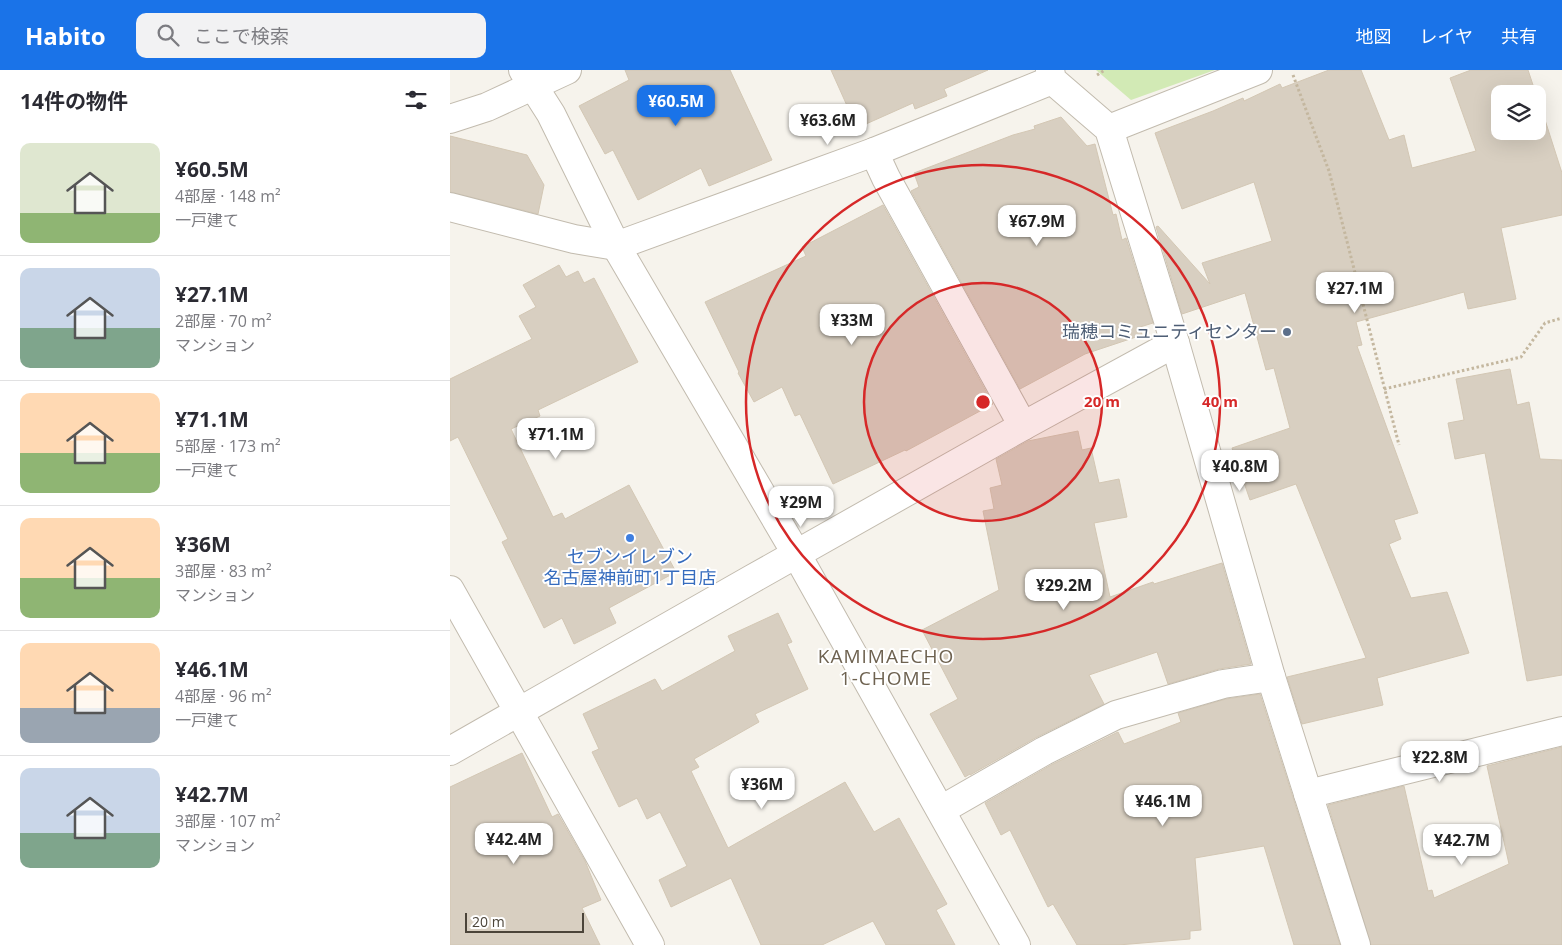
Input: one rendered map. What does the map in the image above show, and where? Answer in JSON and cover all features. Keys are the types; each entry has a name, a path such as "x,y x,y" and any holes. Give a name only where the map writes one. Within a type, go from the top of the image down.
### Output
{"street":[{"path":"450,119 487,107 528,78 567,70"},
{"path":"1109,130 1258,70"},
{"path":"450,207 574,239 616,246 874,152 1051,75 1109,130 1175,343 1271,677 1356,945"},
{"path":"528,78 551,114 616,246 797,555 1016,945"},
{"path":"874,152 886,178 1023,426"},
{"path":"450,751 1023,426 1175,343"},
{"path":"450,590 650,945"},
{"path":"941,810 1044,751 1116,715 1223,684 1271,677"},
{"path":"1308,794 1562,731"}],"path":[{"path":"1291,70 1329,170 1399,445"},
{"path":"1384,389 1522,357 1545,323 1562,318"}],"green space":[{"path":"1096,70 1215,70 1131,100"}],"building":[{"path":"625,70 730,70 772,160 709,186 701,168 638,200 613,150 605,154 579,106 629,80"},
{"path":"831,70 988,70 944,89 947,96 915,109 913,103 857,128"},
{"path":"1329,70 1361,70 1389,140 1404,135 1412,168 1476,151 1450,78 1471,70 1528,70 1533,85 1491,85 1491,140 1546,140 1546,123 1562,173 1562,215 1501,228 1516,299 1468,309 1464,292 1356,322 1362,345 1357,346 1418,513 1394,520 1401,539 1389,544 1411,598 1447,592 1469,653 1377,678 1383,705 1302,724 1287,677 1366,658 1296,484 1250,500 1232,448 1290,428 1274,368 1266,370 1245,293 1182,314 1156,227 1158,226 1210,284 1202,263 1272,241 1254,182 1182,209 1155,133 1243,98 1244,101 1280,84 1282,88"},
{"path":"1061,117 1087,146 1095,144 1113,215 1116,214 1122,240 1126,238 1153,323 1140,327 1142,335 1085,354 1020,389 911,191 919,187 914,173 1013,135 1035,129 1034,126"},
{"path":"450,136 527,155 544,185 538,214 450,192"},
{"path":"883,205 993,404 906,451 833,484 800,414 795,416 782,387 754,402 738,373 705,302 806,256 802,247"},
{"path":"559,265 566,277 578,271 584,283 594,278 638,362 538,410 540,416 511,429 553,517 562,513 565,519 629,485 676,572 609,608 616,623 574,644 562,618 544,628 502,542 508,539 458,437 450,441 450,379 532,339 519,316 536,307 523,285"},
{"path":"1510,369 1517,405 1529,402 1540,459 1562,460 1562,675 1527,681 1485,453 1455,459 1448,423 1464,420 1456,379"},
{"path":"1078,431 1082,450 1091,448 1099,483 1119,479 1127,517 1094,523 1110,597 1153,582 1154,584 1222,563 1251,664 1219,669 1168,684 1157,652 1089,675 1104,704 1037,737 965,777 930,714 958,699 922,630 999,590 983,511 994,509 990,488 1002,485 996,459 1028,441"},
{"path":"778,613 792,642 787,644 808,689 755,714 759,722 694,759 699,767 691,771 728,848 845,782 874,832 899,818 947,904 936,910 955,945 886,945 873,921 822,945 761,945 731,878 671,907 659,880 687,866 660,812 647,819 637,798 619,807 592,752 599,749 583,714 655,679 662,691 735,651 728,636"},
{"path":"1260,694 1340,945 1294,945 1264,846 1195,858 1201,930 1190,931 1190,939 1118,945 1077,945 1053,904 1048,907 1010,830 1001,835 985,803 1051,765 1118,732 1124,744 1181,722 1178,713 1226,699"},
{"path":"1562,747 1562,945 1371,945 1328,805 1404,786 1428,891 1432,890 1434,898 1509,864 1487,766"},
{"path":"522,753 552,817 558,814 585,861 601,900 582,908 600,945 450,945 450,787"}],"place":[{"name":"瑞穂コミュニティセンター","path":"1287,332"},
{"name":"セブンイレブン 名古屋神前町1丁目店","path":"630,538"}],"district":[{"name":"KAMIMAECHO 1-CHOME","path":"886,667"}]}
